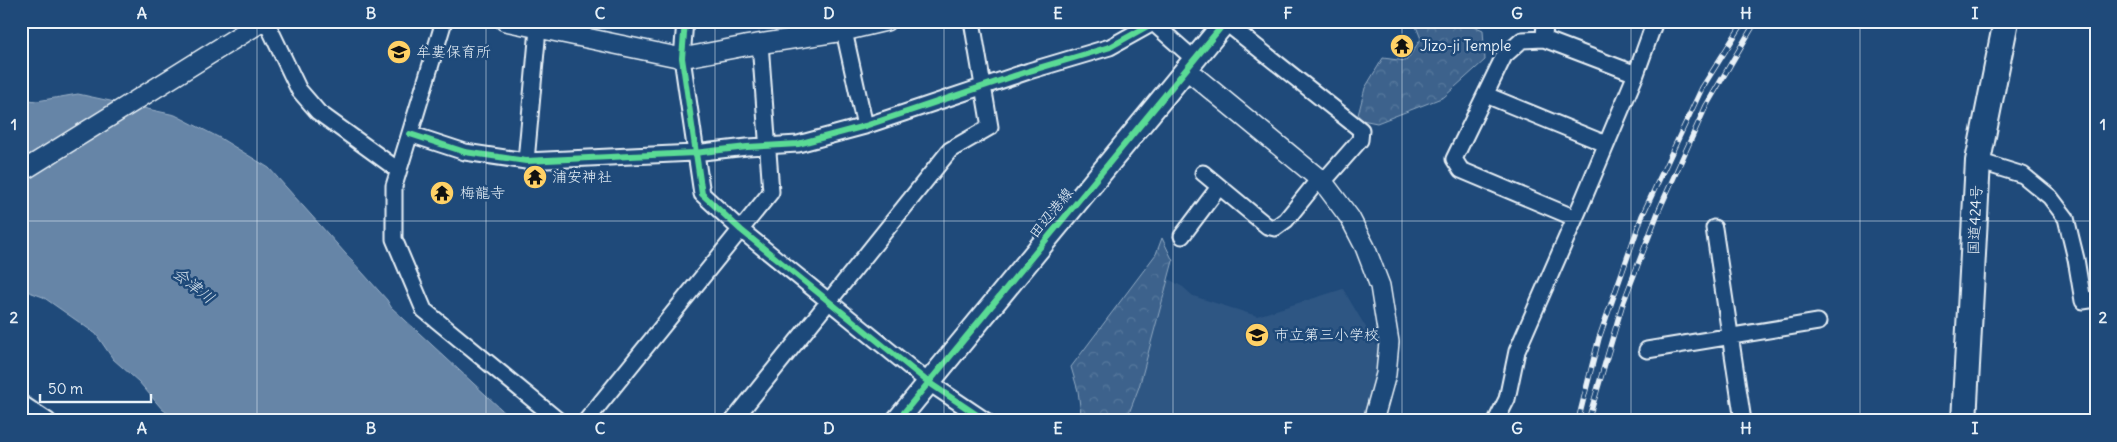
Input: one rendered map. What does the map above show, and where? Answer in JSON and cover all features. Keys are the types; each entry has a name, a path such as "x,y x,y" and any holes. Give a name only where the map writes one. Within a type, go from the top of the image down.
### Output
{"highway":[{"name":"国道424号","path":"1964,421 1978,160 2006,21"}],"main road":[{"name":"田辺港線","path":"896,421 1225,22"}],"street":[{"path":"21,172 264,21 299,90 318,112 398,170"},
{"path":"444,21 394,186 394,239 424,310 559,421"},
{"path":"505,21 539,25 682,58 760,44 832,28 886,21"},
{"path":"685,21 682,58 694,153 702,194 741,230 928,382 986,421"},
{"path":"733,421 827,301 950,150 990,127 972,21"},
{"path":"1544,39 1545,21"},
{"path":"1496,421 1507,400 1517,351 1636,74 1655,21"},
{"path":"410,134 465,152 526,161 694,153 768,145 798,144 865,126 1110,47 1152,22 1190,64 1321,181 1350,218 1365,246 1380,286 1389,342 1386,374 1373,421"},
{"path":"1203,173 1267,226 1275,228 1286,220 1360,140 1362,130 1225,22"},
{"path":"526,161 539,25"},
{"path":"832,28 865,126"},
{"path":"1575,218 1461,170 1454,159 1504,56 1522,40 1544,39 1636,74"},
{"path":"586,421 771,192 760,44"},
{"path":"1486,95 1606,144"},
{"path":"1978,160 2024,175 2050,197 2066,218 2076,259 2083,301 2096,299"},
{"path":"1182,236 1219,187"},
{"path":"1714,228 1743,421"},
{"path":"1646,350 1818,322"},
{"path":"21,402 48,421"}],"shaded area":[{"name":"市立第三小学校","path":"1156,272 1183,287 1193,296 1257,316 1343,289 1381,353 1367,421 1125,421"}],"green space":[{"path":"1414,21 1463,21 1483,30 1485,60 1444,97 1377,123 1357,119 1365,88 1383,58 1406,61 1421,39"},
{"path":"1162,238 1173,261 1139,387 1126,421 1082,421 1078,391 1071,367 1156,254"}],"water":[{"name":"会津川","path":"78,94 175,115 220,138 269,168 387,300 391,307 514,421 178,421 162,409 139,382 113,359 96,334 43,297 21,289 21,99 37,101"}],"railway":[{"path":"1578,421 1599,338 1642,216 1702,88 1744,21"},
{"path":"1588,421 1622,306 1659,210 1706,106 1756,21"}],"cycle path":[{"path":"685,21 682,58 702,194 741,230 928,382 986,421"},
{"path":"410,134 465,152 526,161 694,153 798,144 865,126 1029,71 1110,47 1153,23 1151,21"},
{"path":"897,421 1226,21"}],"place":[{"name":"Jizo-ji Temple","path":"1402,46"},
{"name":"牟婁保育所","path":"399,52"},
{"name":"浦安神社","path":"535,177"},
{"name":"梅龍寺","path":"442,193"},
{"name":"市立第三小学校","path":"1257,335"}]}
